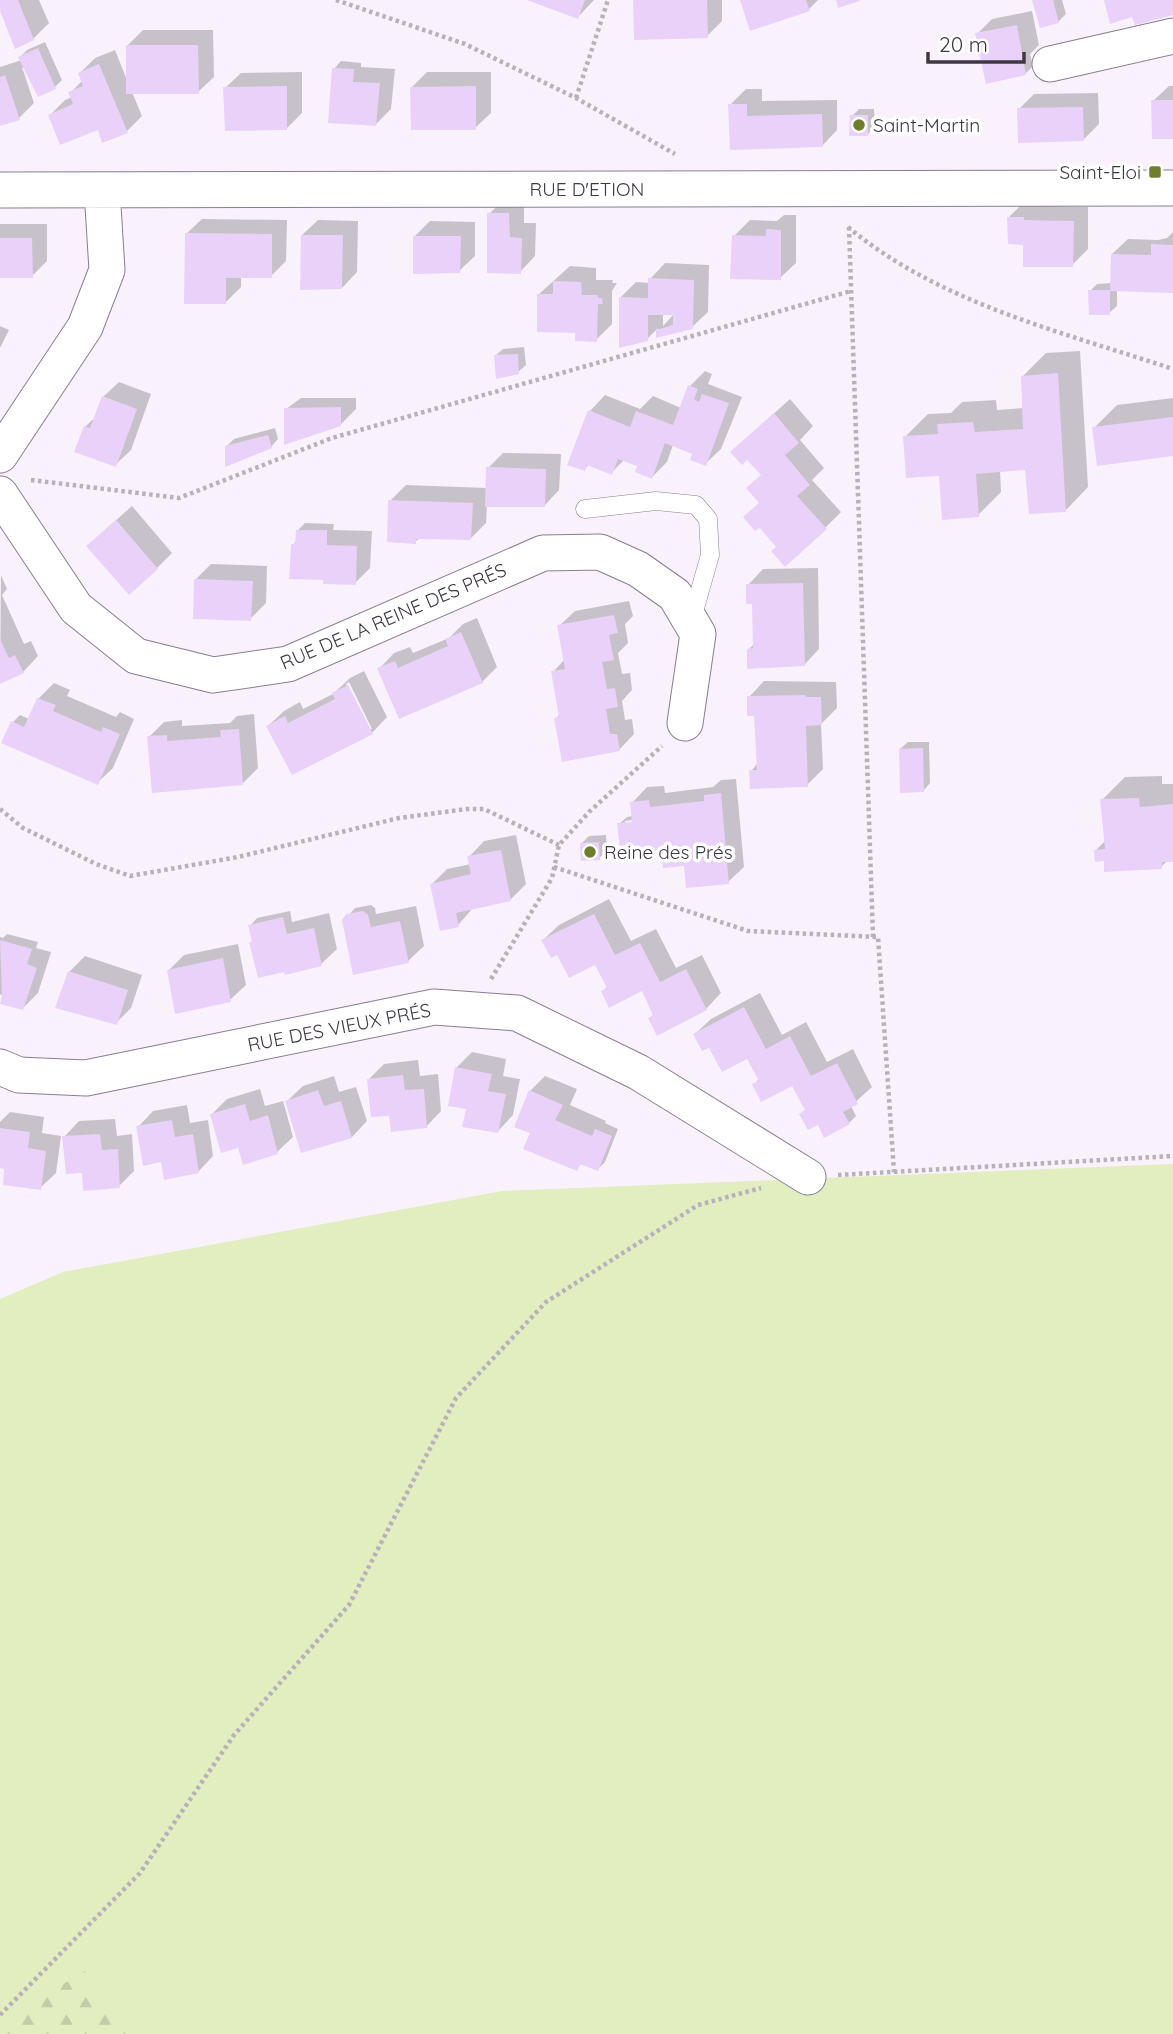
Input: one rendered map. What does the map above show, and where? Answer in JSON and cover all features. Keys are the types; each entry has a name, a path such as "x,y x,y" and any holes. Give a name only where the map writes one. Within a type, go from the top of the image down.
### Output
{"street":[{"path":"1050,64 1173,36"},
{"name":"RUE D'ETION","path":"0,190 1173,188"},
{"path":"0,455 85,327 107,270 102,190"},
{"name":"RUE DE LA REINE DES PRÉS","path":"14,487 76,608 136,656 213,675 288,664 543,552 600,552 638,569 675,595 698,634 685,723"},
{"name":"RUE DES VIEUX PRÉS","path":"0,1067 19,1075 86,1078 434,1007 517,1013 638,1072 808,1177"}],"lane":[{"path":"584,509 656,501 696,505 708,519 710,555 691,622"}],"path":[{"path":"336,0 465,44 576,98 679,156"},
{"path":"576,98 608,0"},
{"path":"823,189 836,217 874,249 975,302 1173,369"},
{"path":"849,228 873,937"},
{"path":"14,487 179,498 332,438 851,291"},
{"path":"472,1010 552,878 559,845 590,811 685,723"},
{"path":"0,809 23,828 96,864 130,876 238,857 399,818 467,809 484,810 559,845"},
{"path":"554,867 748,931 878,937 894,1172"},
{"path":"0,2015 140,1873 234,1735 349,1605 456,1398 545,1302 698,1205 808,1177 1173,1156"}],"green space":[{"path":"1173,1164 1173,2034 0,2034 0,1299 63,1272 502,1191"},
{"path":"85,1971 129,2034 0,2034 0,2022"}],"building":[{"path":"0,0 18,0 34,40 15,49 0,11"},
{"path":"527,0 585,0 578,19"},
{"path":"633,0 707,0 708,38 634,40"},
{"path":"740,0 806,0 810,11 750,31"},
{"path":"836,0 860,0 860,1 838,8"},
{"path":"1032,0 1053,0 1059,23 1040,28"},
{"path":"1104,0 1173,0 1173,15 1135,25 1132,17 1110,24"},
{"path":"1017,25 1026,75 986,84 975,33"},
{"path":"126,45 198,45 199,94 126,94"},
{"path":"38,48 56,89 38,97 18,57"},
{"path":"99,64 128,133 102,143 98,130 60,145 48,115 73,104 68,92 83,86 78,73"},
{"path":"332,68 354,69 353,82 380,83 376,126 328,123"},
{"path":"5,75 20,120 0,126 0,77"},
{"path":"287,86 287,130 225,131 223,87"},
{"path":"476,86 476,130 411,130 410,87"},
{"path":"1151,100 1173,100 1173,139 1152,139"},
{"path":"728,104 747,104 747,116 822,114 823,147 730,150"},
{"path":"1083,107 1084,141 1018,143 1017,108"},
{"name":"Saint-Martin","path":"850,115 868,115 868,136 849,136"},
{"path":"487,213 509,213 510,237 522,238 521,274 487,273"},
{"path":"1007,217 1074,221 1073,267 1023,267 1023,245 1008,244"},
{"path":"766,229 781,230 781,280 730,279 732,235 766,236"},
{"path":"185,233 272,234 272,278 226,278 226,304 184,304"},
{"path":"301,235 343,235 342,289 300,290"},
{"path":"413,236 461,236 460,273 413,274"},
{"path":"0,238 32,238 33,278 0,278"},
{"path":"1151,244 1173,245 1173,293 1110,291 1110,315 1089,315 1088,290 1110,290 1111,254 1151,255"},
{"path":"648,278 694,280 693,329 656,338 656,330 673,325 673,315 648,315 648,341 619,348 619,297 648,298"},
{"path":"553,281 581,282 582,295 598,295 598,298 602,298 603,304 598,304 597,342 575,341 575,333 537,332 537,294 553,294"},
{"path":"518,354 519,374 496,379 494,355"},
{"path":"1058,373 1066,512 1029,514 1025,470 976,474 979,517 942,520 939,476 906,478 903,436 938,434 937,424 973,422 975,432 1023,429 1021,376"},
{"path":"688,385 698,389 694,399 699,402 702,394 729,403 706,466 690,460 692,454 665,443 652,479 635,472 637,466 618,459 612,475 587,465 585,471 567,465 588,410 630,427 636,411 673,425"},
{"path":"102,396 137,409 116,467 74,452 84,426 90,428"},
{"path":"341,407 341,426 284,445 284,408"},
{"path":"774,413 799,443 785,455 810,485 797,496 827,529 785,567 771,551 776,547 760,528 755,531 743,517 759,503 746,488 761,475 747,460 742,465 730,452"},
{"path":"1173,417 1173,456 1097,466 1092,427"},
{"path":"268,435 272,448 225,467 225,446"},
{"path":"486,467 546,469 545,507 485,507"},
{"path":"388,500 473,503 471,540 416,539 416,544 387,542"},
{"path":"116,520 158,569 129,595 86,546"},
{"path":"296,530 327,530 327,545 357,546 356,585 289,579 291,544 295,544"},
{"path":"194,579 253,581 251,621 193,619"},
{"path":"803,583 805,666 747,669 747,649 753,648 752,604 746,604 746,584"},
{"path":"614,615 618,633 609,635 614,660 602,662 607,689 615,688 618,707 606,709 610,734 617,734 620,751 562,762 554,718 559,717 551,671 565,669 557,625"},
{"path":"461,632 483,683 399,719 377,668 395,661 398,668 448,646 445,639"},
{"path":"0,639 9,658 15,655 24,673 0,684"},
{"path":"348,685 373,734 292,775 266,726 285,716 288,723 335,699 332,693"},
{"path":"747,696 821,697 822,725 806,726 808,787 750,789 749,770 757,770 754,716 747,716"},
{"path":"37,698 56,705 53,711 101,732 103,727 120,734 98,785 1,743 11,721 24,727"},
{"path":"239,729 243,785 152,793 147,736 167,735 167,741 221,737 220,730"},
{"path":"923,748 924,792 900,793 899,749"},
{"path":"721,793 729,884 686,888 684,866 663,868 662,855 621,858 617,823 632,822 630,802 649,800 650,807 704,801 704,795"},
{"path":"1139,798 1140,807 1173,804 1173,862 1162,862 1162,869 1104,872 1104,861 1095,862 1094,850 1105,849 1100,799"},
{"name":"Reine des Prés","path":"599,842 600,860 581,861 580,843"},
{"path":"501,850 511,901 456,913 459,927 440,931 430,884 471,874 467,856"},
{"path":"363,911 368,915 371,927 400,921 409,963 353,975 342,920 346,914"},
{"path":"594,914 615,955 640,943 660,982 686,969 707,1010 657,1036 648,1018 653,1015 642,991 609,1008 601,991 607,988 595,965 569,978 557,955 551,958 541,940"},
{"path":"283,917 287,934 314,928 322,966 258,978 249,942 252,942 248,925"},
{"path":"0,940 32,949 27,964 37,968 23,1010 0,1004"},
{"path":"223,958 231,1002 175,1014 167,970"},
{"path":"68,971 128,990 117,1025 55,1008"},
{"path":"744,1007 766,1049 790,1036 811,1076 837,1063 858,1104 843,1112 850,1124 824,1138 818,1125 808,1130 799,1114 805,1110 792,1086 761,1102 752,1084 759,1081 747,1059 722,1072 709,1048 702,1051 693,1034"},
{"path":"455,1067 492,1074 488,1091 506,1094 498,1133 462,1127 466,1109 448,1106"},
{"path":"403,1075 405,1090 424,1089 427,1128 391,1132 389,1116 371,1117 367,1079"},
{"path":"318,1090 324,1106 341,1101 352,1138 301,1153 285,1101"},
{"path":"529,1090 563,1105 555,1120 592,1136 595,1129 612,1136 598,1171 580,1164 577,1171 523,1149 530,1133 514,1127"},
{"path":"245,1104 250,1121 268,1115 278,1154 243,1165 238,1148 221,1153 210,1114"},
{"path":"172,1120 175,1137 193,1134 199,1173 164,1180 161,1162 143,1166 136,1126"},
{"path":"0,1128 30,1132 28,1148 46,1151 41,1190 3,1185 4,1169 0,1168"},
{"path":"100,1134 102,1150 118,1149 120,1188 83,1191 82,1173 66,1174 62,1136"}],"place":[{"name":"Saint-Martin","path":"859,125"},
{"name":"Saint-Eloi","path":"1155,172"},
{"name":"Reine des Prés","path":"590,852"}]}
